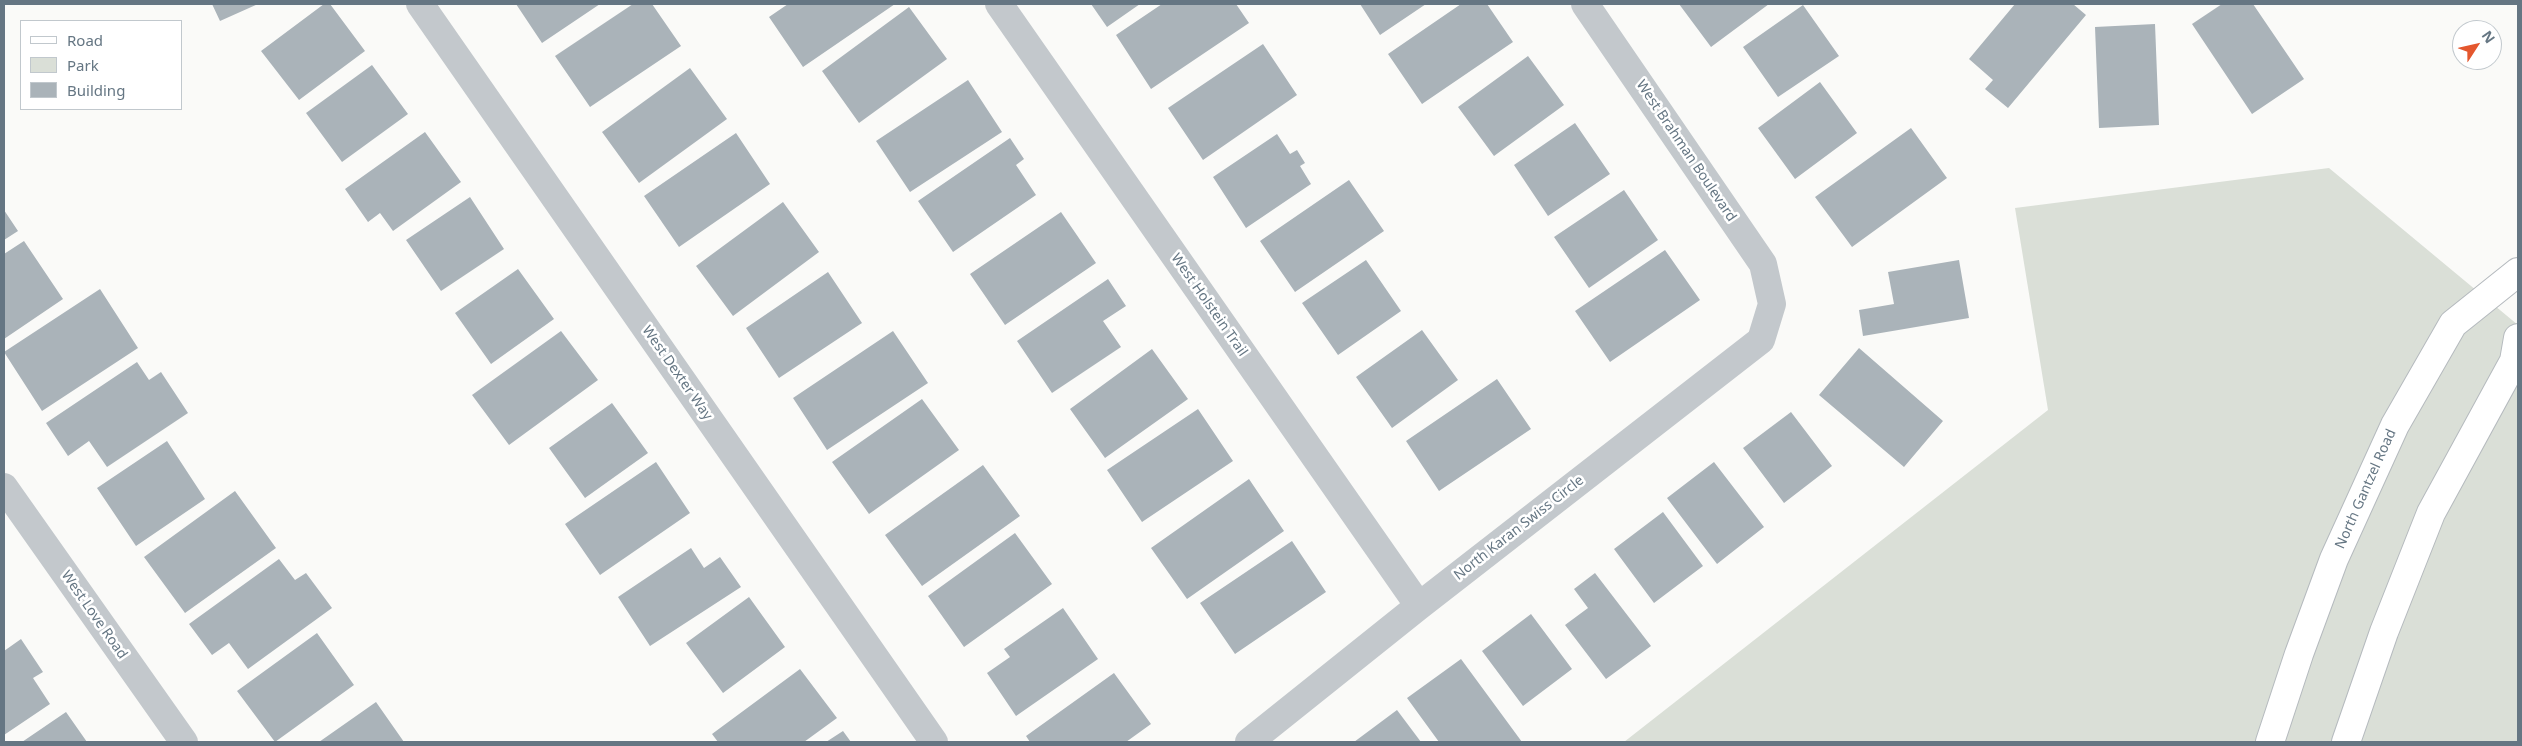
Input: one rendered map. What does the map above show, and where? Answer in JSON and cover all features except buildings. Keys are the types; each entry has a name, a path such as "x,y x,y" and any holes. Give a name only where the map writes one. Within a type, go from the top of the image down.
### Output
{"main road":[{"name":"North Gantzel Road","path":"2270,742 2299,654 2334,559 2395,425 2453,324 2518,272"},
{"path":"2346,742 2384,632 2431,513 2514,361 2518,338"}],"street":[{"name":"West Dexter Way","path":"420,4 934,742"},
{"name":"West Holstein Trail","path":"999,4 1419,606"},
{"name":"West Brahman Boulevard","path":"1585,4 1763,264 1772,304"},
{"name":"North Karan Swiss Circle","path":"1250,742 1419,606 1762,340 1772,304"},
{"name":"West Love Road","path":"4,487 184,742"}],"green space":[{"path":"2329,168 2518,325 2518,742 1624,742 2048,410 2015,208"}]}
